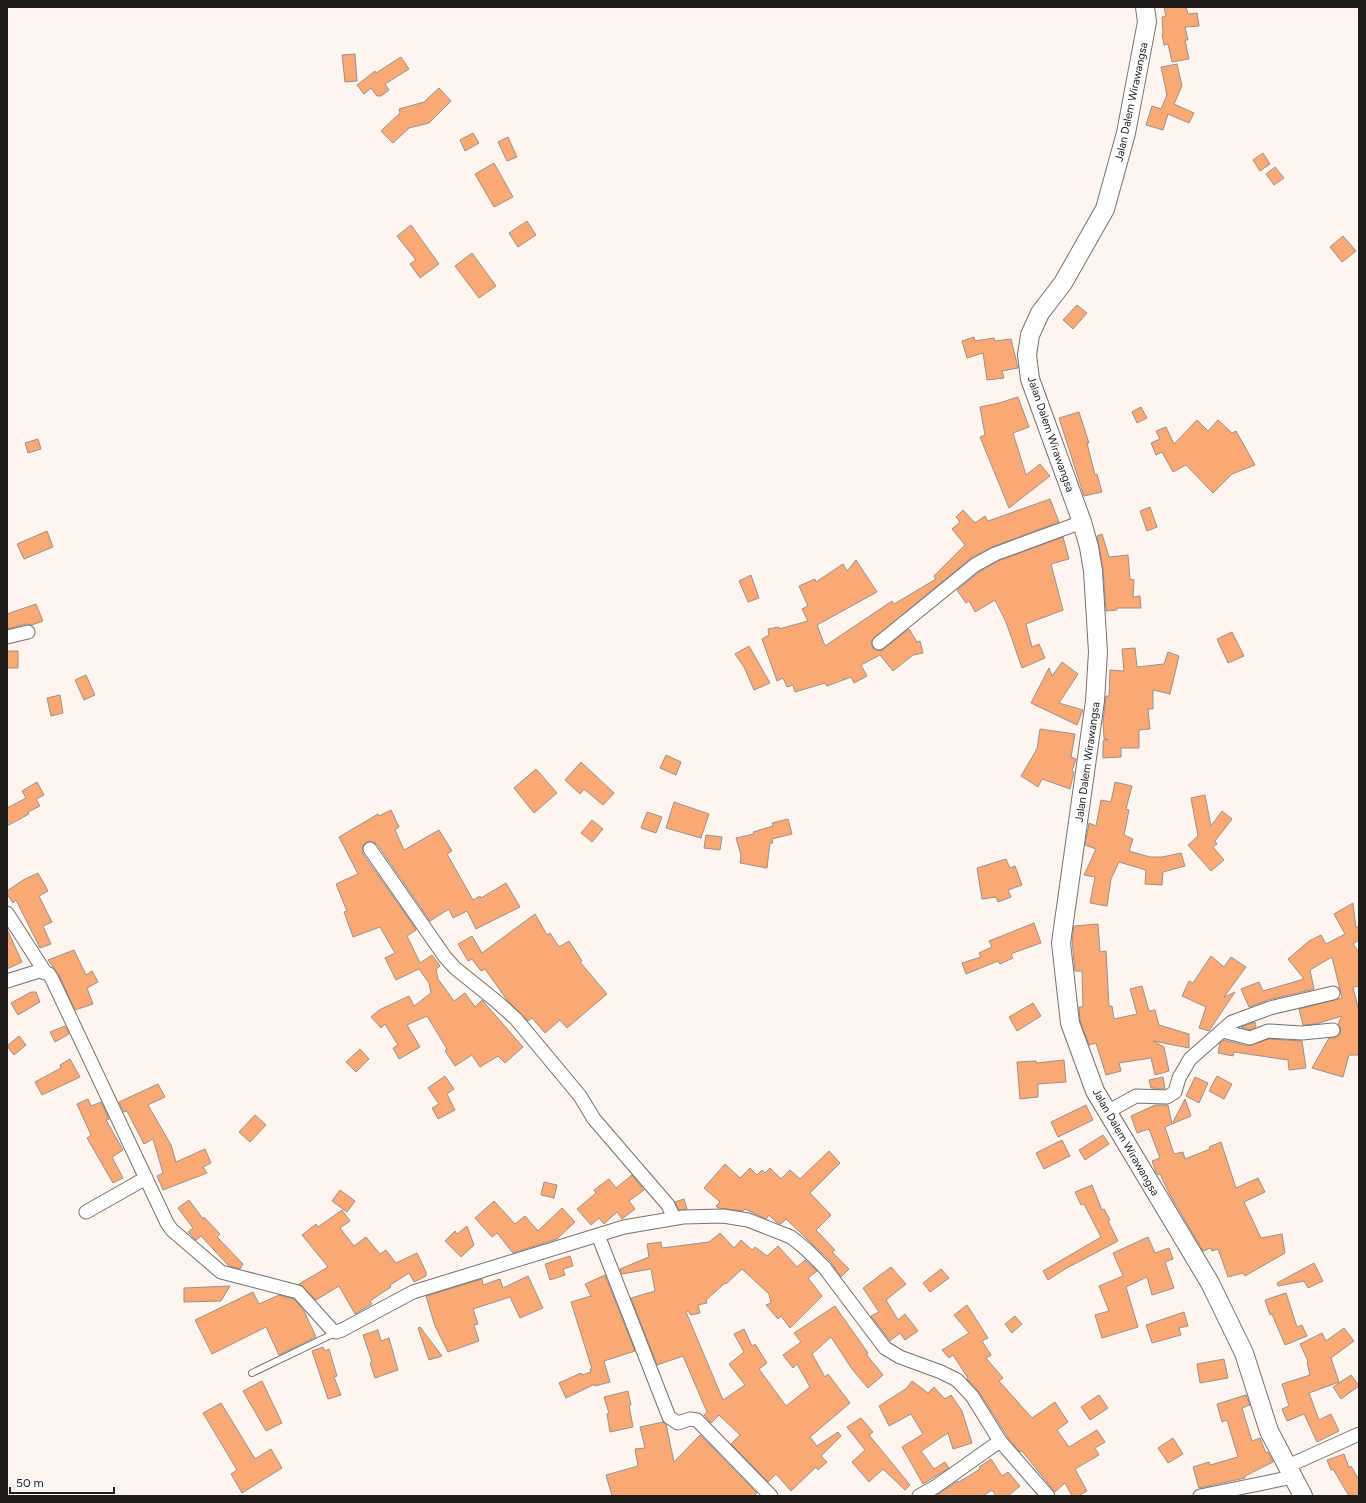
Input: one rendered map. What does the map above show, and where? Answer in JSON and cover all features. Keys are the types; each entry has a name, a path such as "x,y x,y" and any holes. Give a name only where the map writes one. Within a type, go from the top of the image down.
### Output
{"street":[{"name":"Jalan Dalem Wirawangsa","path":"1145,7 1147,22 1126,133 1105,209 1063,283 1040,313 1030,335 1027,355 1030,379 1082,522 1093,571 1098,675 1084,790 1061,943 1070,1023 1095,1091 1210,1284 1244,1353 1269,1431 1303,1496"},
{"path":"879,642 975,565 995,554 1082,522"},
{"path":"7,637 28,632"},
{"path":"370,849 445,957 455,968 516,1019 580,1096 594,1119 668,1205 674,1218"},
{"path":"7,913 45,972 52,979 170,1228 213,1267 221,1272 298,1292 328,1326 336,1332 414,1292 634,1224 674,1218 704,1216 741,1219 773,1228 791,1236 824,1267 885,1348 900,1357 941,1372 957,1380 972,1396 1000,1440 1048,1496"},
{"path":"7,980 45,972"},
{"path":"1108,1112 1136,1096 1167,1097 1175,1092 1179,1078 1190,1059 1232,1022 1254,1013 1333,992"},
{"path":"1223,1031 1250,1038 1268,1031 1302,1033 1333,1030"},
{"path":"86,1212 146,1178"},
{"path":"598,1235 668,1417 678,1423 690,1419 697,1420 771,1496"},
{"path":"1200,1496 1291,1472 1359,1434"},
{"path":"919,1496 935,1487 1000,1440"}],"lane":[{"path":"252,1373 336,1332"}],"building":[{"path":"1164,7 1186,7 1188,14 1197,13 1199,26 1185,27 1188,40 1185,40 1189,59 1172,62 1168,44 1164,45 1162,34 1162,17 1166,16"},
{"path":"355,54 357,81 345,82 342,55"},
{"path":"401,57 409,69 385,84 389,90 381,96 377,96 371,88 364,94 357,85 375,71 376,73"},
{"path":"1177,64 1182,86 1174,104 1194,113 1189,123 1168,114 1163,130 1146,125 1152,106 1161,109 1167,95 1161,67"},
{"path":"439,88 451,101 429,123 409,128 393,143 381,131 400,113 399,109 424,102"},
{"path":"473,133 479,143 465,151 460,140"},
{"path":"508,137 517,157 507,161 498,142"},
{"path":"1263,153 1270,164 1260,171 1253,160"},
{"path":"494,163 513,197 494,207 475,174"},
{"path":"1275,167 1284,178 1274,185 1266,174"},
{"path":"527,221 536,235 518,247 509,233"},
{"path":"411,225 439,264 420,278 410,264 416,260 397,236"},
{"path":"1343,236 1356,251 1342,262 1330,247"},
{"path":"472,253 496,286 479,298 455,266"},
{"path":"1077,305 1087,313 1073,329 1063,320"},
{"path":"974,337 975,341 994,338 995,341 1011,339 1018,368 1002,371 1004,378 987,380 983,353 967,358 962,341"},
{"path":"1018,397 1029,427 1013,433 1026,475 1040,464 1050,476 1009,508 980,437 985,435 980,407"},
{"path":"1141,407 1147,418 1137,423 1132,412"},
{"path":"1079,412 1089,443 1087,443 1095,475 1097,474 1102,492 1084,496 1059,418"},
{"path":"1197,420 1208,431 1218,420 1232,433 1236,431 1255,465 1232,474 1213,493 1186,465 1173,472 1162,452 1156,455 1151,443 1160,439 1156,431 1166,427 1174,444"},
{"path":"38,439 41,449 28,453 25,443"},
{"path":"1050,499 1059,522 992,547 971,558 871,641 873,648 881,651 909,629 917,642 920,641 923,653 913,655 893,671 880,655 861,665 867,676 854,683 851,677 827,686 825,683 795,692 793,685 787,687 783,678 777,681 762,639 769,635 768,629 779,627 779,629 808,621 802,609 808,606 799,586 815,579 816,582 843,564 847,571 856,560 877,592 817,625 825,646 892,601 894,604 936,579 934,576 965,545 952,529 960,522 956,517 963,510 975,523 985,516 988,521"},
{"path":"1150,507 1157,527 1147,531 1140,511"},
{"path":"47,531 53,547 24,559 17,544"},
{"path":"1102,534 1109,557 1128,555 1130,579 1134,580 1133,597 1140,596 1141,608 1117,608 1117,610 1106,611 1103,569 1097,536"},
{"path":"1063,537 1069,559 1051,564 1063,610 1026,624 1032,647 1039,644 1045,658 1022,668 1006,622 995,600 975,612 969,601 966,603 957,590 979,572 998,561"},
{"path":"751,575 759,598 748,602 739,581"},
{"path":"36,604 43,621 32,625 26,624 7,629 7,614"},
{"path":"1232,632 1244,656 1228,663 1217,639"},
{"path":"749,646 770,683 754,690 744,667 735,654"},
{"path":"1135,648 1137,667 1164,664 1168,652 1179,656 1170,694 1153,690 1153,709 1148,709 1150,729 1139,730 1139,748 1121,748 1121,757 1103,758 1104,739 1108,740 1104,738 1103,721 1106,696 1109,696 1110,670 1124,671 1122,649"},
{"path":"7,651 18,651 18,668 7,668"},
{"path":"1062,662 1078,674 1059,703 1083,710 1077,725 1031,703 1049,668 1052,676"},
{"path":"86,675 95,695 84,700 75,680"},
{"path":"60,695 63,713 51,716 47,698"},
{"path":"1040,729 1075,734 1071,757 1076,759 1072,771 1074,772 1070,789 1042,779 1038,787 1021,776 1037,749"},
{"path":"666,755 681,762 676,775 660,768"},
{"path":"581,762 614,793 603,805 584,789 580,794 565,780"},
{"path":"536,769 557,793 534,813 514,788"},
{"path":"37,782 44,795 36,799 40,806 7,826 7,808 26,798 22,791"},
{"path":"1115,782 1132,786 1126,809 1129,810 1124,835 1133,839 1129,851 1150,857 1162,857 1181,853 1185,866 1163,872 1162,885 1145,884 1146,870 1119,862 1111,879 1107,906 1090,903 1095,877 1084,875 1096,849 1085,845 1089,823 1096,826 1101,800 1111,802"},
{"path":"1205,795 1211,826 1222,811 1232,819 1215,841 1217,844 1213,847 1224,860 1211,871 1188,845 1198,836 1191,798"},
{"path":"674,802 709,814 701,838 666,828"},
{"path":"391,810 399,827 395,830 404,850 439,830 452,851 447,854 473,900 480,896 481,898 506,883 520,907 476,929 467,911 453,918 449,909 430,921 377,844 369,841 363,846 363,854 416,929 407,936 420,963 432,955 440,966 436,969 438,979 454,1001 465,993 475,1007 482,1000 523,1047 505,1063 498,1056 480,1067 472,1055 455,1066 445,1051 447,1049 427,1016 407,1025 420,1047 399,1059 393,1048 398,1045 385,1024 381,1028 371,1017 379,1010 409,996 414,1006 431,993 429,983 419,969 396,980 385,958 395,953 380,927 353,937 344,912 347,911 336,884 358,874 339,837 378,814 379,816"},
{"path":"647,812 662,817 656,833 641,828"},
{"path":"788,819 792,834 772,839 773,843 770,843 767,868 740,863 741,855 736,838 754,834 753,832 773,826 772,823"},
{"path":"592,820 603,829 592,842 581,833"},
{"path":"706,835 722,837 720,850 704,848"},
{"path":"1006,859 1010,868 1015,866 1022,885 1008,890 1011,897 998,902 996,897 982,899 977,868"},
{"path":"38,873 48,891 39,896 52,922 43,926 51,944 40,948 16,900 13,903 7,894 7,891 23,880"},
{"path":"1353,903 1356,928 1359,926 1359,940 1353,944 1359,952 1359,986 1353,987 1359,1011 1359,1055 1349,1055 1343,1077 1312,1068 1329,1038 1337,1037 1340,1034 1341,1029 1338,1024 1342,1016 1316,1024 1303,1025 1299,1009 1342,998 1332,957 1310,970 1314,989 1268,1000 1249,1007 1241,989 1259,982 1263,991 1304,979 1288,959 1309,941 1321,935 1326,944 1345,934 1334,914"},
{"path":"535,914 547,935 550,933 559,947 569,941 582,961 580,962 607,994 567,1028 560,1020 545,1033 532,1018 528,1021 507,1000 485,969 481,971 472,959 468,961 458,944 472,936 482,953"},
{"path":"1034,923 1041,943 1013,953 1011,955 1013,958 1000,964 998,961 966,974 962,963 981,957 979,953 992,947 989,941"},
{"path":"1098,924 1100,952 1106,951 1109,1006 1112,1006 1114,1019 1137,1014 1130,989 1142,986 1149,1011 1155,1010 1159,1025 1189,1034 1189,1048 1153,1041 1164,1047 1169,1071 1155,1075 1151,1058 1119,1063 1121,1071 1106,1075 1096,1043 1089,1045 1080,1021 1079,1007 1083,1007 1082,971 1075,971 1072,941 1074,926"},
{"path":"7,929 22,962 7,969"},
{"path":"74,950 86,975 92,971 98,982 87,988 93,1004 75,1010 59,975 48,960"},
{"path":"1211,956 1224,967 1231,957 1246,967 1224,997 1235,992 1209,1031 1199,1028 1206,1007 1182,996 1189,981 1193,983"},
{"path":"31,992 36,992 40,1002 18,1015 11,1003"},
{"path":"1033,1003 1041,1016 1017,1031 1009,1017"},
{"path":"1255,1022 1256,1027 1250,1030 1241,1027"},
{"path":"65,1026 69,1034 55,1042 50,1032"},
{"path":"19,1036 26,1045 14,1055 7,1046"},
{"path":"1269,1039 1302,1041 1306,1068 1289,1070 1288,1060 1234,1052 1233,1056 1218,1053 1220,1043 1224,1040 1248,1046"},
{"path":"360,1049 369,1059 356,1072 346,1062"},
{"path":"70,1059 80,1077 42,1095 35,1082 61,1068 60,1065"},
{"path":"1064,1060 1066,1082 1038,1084 1038,1097 1020,1099 1017,1062 1036,1061 1036,1063"},
{"path":"445,1076 454,1089 447,1094 455,1110 438,1119 432,1108 439,1104 428,1088"},
{"path":"1217,1076 1232,1084 1224,1099 1209,1091"},
{"path":"1163,1077 1165,1089 1151,1088 1149,1080"},
{"path":"1195,1077 1208,1083 1199,1103 1186,1096"},
{"path":"158,1084 165,1097 148,1105 171,1145 176,1162 205,1149 211,1163 203,1167 207,1173 163,1190 157,1176 163,1173 153,1139 144,1144 127,1111 124,1112 119,1102"},
{"path":"88,1099 91,1106 101,1102 109,1119 106,1120 123,1150 112,1157 123,1178 113,1183 87,1138 91,1135 77,1104"},
{"path":"1185,1099 1191,1116 1172,1124"},
{"path":"1086,1105 1093,1120 1058,1137 1051,1122"},
{"path":"1155,1105 1168,1105 1172,1124 1165,1127 1174,1154 1183,1152 1185,1159 1210,1149 1209,1147 1221,1142 1236,1188 1258,1178 1265,1192 1244,1202 1261,1238 1282,1234 1285,1253 1245,1276 1243,1273 1228,1277 1218,1249 1212,1251 1211,1248 1203,1251 1169,1193 1160,1174 1158,1175 1156,1172 1152,1161 1160,1158 1149,1129 1137,1133 1131,1116"},
{"path":"255,1115 266,1125 250,1142 239,1132"},
{"path":"1103,1135 1109,1144 1085,1160 1079,1150"},
{"path":"1062,1140 1070,1156 1044,1169 1036,1153"},
{"path":"829,1151 840,1163 810,1193 831,1215 816,1230 835,1250 832,1252 849,1269 841,1277 830,1261 786,1219 781,1224 776,1222 769,1215 766,1219 745,1209 743,1211 718,1208 716,1206 720,1202 704,1188 725,1164 740,1178 750,1168 757,1175 762,1170 765,1173 770,1168 781,1179 790,1170 800,1179"},
{"path":"632,1175 644,1190 629,1201 635,1209 622,1219 617,1212 604,1224 599,1218 591,1225 577,1209 596,1193 594,1190 609,1179 616,1188"},
{"path":"544,1182 557,1185 554,1198 541,1195"},
{"path":"1092,1185 1102,1210 1104,1209 1110,1220 1108,1221 1118,1241 1065,1269 1048,1280 1043,1271 1101,1237 1084,1204 1081,1205 1075,1192"},
{"path":"340,1190 355,1201 347,1212 332,1201"},
{"path":"684,1199 687,1209 679,1210 675,1202"},
{"path":"189,1200 203,1219 204,1217 220,1234 217,1237 243,1264 240,1269 229,1266 201,1236 196,1240 188,1232 193,1228 178,1208"},
{"path":"494,1201 515,1224 525,1216 538,1231 562,1208 575,1222 557,1239 513,1253 497,1233 492,1237 475,1218"},
{"path":"342,1210 350,1221 340,1228 354,1246 366,1237 380,1254 386,1250 396,1263 417,1253 426,1272 426,1276 414,1282 409,1273 390,1285 391,1287 370,1301 372,1304 355,1314 339,1286 316,1300 299,1284 328,1267 302,1235 316,1224 318,1227"},
{"path":"467,1226 474,1245 461,1257 445,1241 455,1231 457,1234"},
{"path":"720,1233 734,1248 741,1240 752,1250 755,1247 767,1256 778,1246 797,1267 805,1260 817,1271 808,1278 822,1296 790,1328 781,1316 778,1319 766,1305 771,1303 769,1294 742,1269 706,1300 707,1303 698,1305 700,1313 691,1315 688,1311 686,1312 723,1400 745,1385 729,1364 744,1352 734,1334 744,1329 752,1346 755,1344 767,1363 759,1369 786,1406 810,1387 797,1364 793,1368 783,1355 801,1342 794,1333 835,1306 868,1353 866,1354 883,1375 868,1388 852,1369 831,1337 812,1354 825,1377 828,1374 850,1403 810,1437 817,1446 838,1432 841,1436 821,1456 827,1462 818,1470 816,1467 791,1491 776,1474 768,1482 731,1444 740,1435 719,1415 711,1423 704,1415 707,1412 683,1356 657,1365 631,1298 655,1291 651,1269 622,1274 620,1269 649,1257 647,1244 661,1242 662,1248 709,1242"},
{"path":"1148,1237 1155,1253 1169,1248 1173,1259 1165,1262 1174,1288 1152,1295 1147,1277 1126,1287 1138,1327 1102,1338 1095,1315 1109,1311 1099,1286 1123,1276 1113,1253"},
{"path":"570,1256 573,1266 563,1269 565,1275 550,1280 545,1264"},
{"path":"1314,1263 1323,1281 1308,1288 1304,1281 1278,1286 1277,1283"},
{"path":"891,1267 906,1284 886,1300 898,1320 905,1314 918,1331 905,1340 900,1333 890,1341 871,1316 879,1312 863,1288"},
{"path":"941,1269 949,1278 930,1292 923,1283"},
{"path":"605,1275 635,1351 604,1361 610,1382 595,1386 595,1384 566,1398 559,1383 581,1373 582,1375 591,1372 590,1369 592,1369 571,1302 591,1296 585,1284"},
{"path":"528,1276 543,1308 520,1318 510,1297 473,1309 478,1324 474,1325 479,1341 448,1352 435,1326 426,1296 482,1279 483,1285 500,1279 503,1288"},
{"path":"230,1286 221,1301 184,1302 184,1288"},
{"path":"253,1292 259,1304 279,1295 294,1299 304,1311 316,1337 279,1355 266,1327 212,1354 195,1320"},
{"path":"1286,1293 1297,1327 1302,1325 1307,1336 1285,1345 1272,1314 1270,1315 1265,1300"},
{"path":"967,1305 988,1338 982,1341 991,1355 986,1358 1003,1378 999,1381 1032,1418 1055,1402 1068,1422 1057,1430 1069,1447 1097,1430 1105,1442 1095,1448 1099,1455 1075,1469 1087,1491 1078,1496 1072,1496 1065,1483 1055,1492 1022,1451 1020,1452 1009,1439 979,1392 967,1379 968,1378 953,1355 949,1358 942,1350 969,1333 954,1315"},
{"path":"1184,1312 1188,1326 1179,1328 1181,1335 1152,1343 1146,1325"},
{"path":"1015,1316 1022,1324 1012,1333 1005,1324"},
{"path":"420,1327 442,1356 429,1360 418,1328"},
{"path":"1344,1328 1354,1341 1331,1358 1339,1382 1309,1393 1319,1420 1331,1414 1339,1431 1317,1442 1304,1414 1287,1421 1282,1409 1289,1406 1282,1384 1310,1375 1308,1361 1300,1344 1322,1333 1326,1341"},
{"path":"378,1330 381,1341 389,1338 398,1370 375,1378 370,1363 372,1362 363,1335"},
{"path":"323,1347 325,1351 329,1349 337,1376 334,1377 341,1395 328,1399 312,1351"},
{"path":"1224,1359 1228,1378 1200,1383 1197,1364"},
{"path":"1351,1375 1359,1386 1341,1399 1333,1387"},
{"path":"262,1381 282,1423 266,1431 243,1391"},
{"path":"912,1381 928,1393 934,1387 945,1399 951,1395 962,1411 972,1443 953,1449 948,1433 921,1451 934,1469 945,1462 949,1468 923,1484 902,1447 923,1434 911,1414 889,1426 879,1406 907,1388"},
{"path":"628,1391 633,1427 610,1432 607,1414 609,1413 604,1397"},
{"path":"1099,1395 1108,1408 1090,1420 1081,1407"},
{"path":"1246,1395 1250,1405 1242,1408 1252,1441 1260,1438 1266,1453 1268,1452 1273,1462 1245,1476 1245,1478 1199,1488 1193,1467 1209,1462 1210,1465 1238,1457 1227,1420 1222,1422 1217,1404"},
{"path":"221,1403 255,1459 271,1449 282,1468 242,1493 231,1474 237,1470 203,1413"},
{"path":"861,1418 873,1432 869,1435 910,1485 905,1490 883,1469 869,1482 852,1462 865,1450 847,1427"},
{"path":"663,1422 666,1424 674,1462 700,1435 757,1493 754,1496 612,1496 606,1475 638,1466 635,1449 645,1448 640,1427"},
{"path":"1173,1438 1183,1454 1168,1463 1158,1448"},
{"path":"1344,1454 1349,1468 1351,1466 1359,1480 1359,1496 1349,1496 1333,1469 1331,1470 1327,1460"},
{"path":"991,1459 1002,1476 1008,1472 1020,1486 1008,1496 996,1496 992,1490 983,1496 935,1496 980,1469 979,1467"}]}
